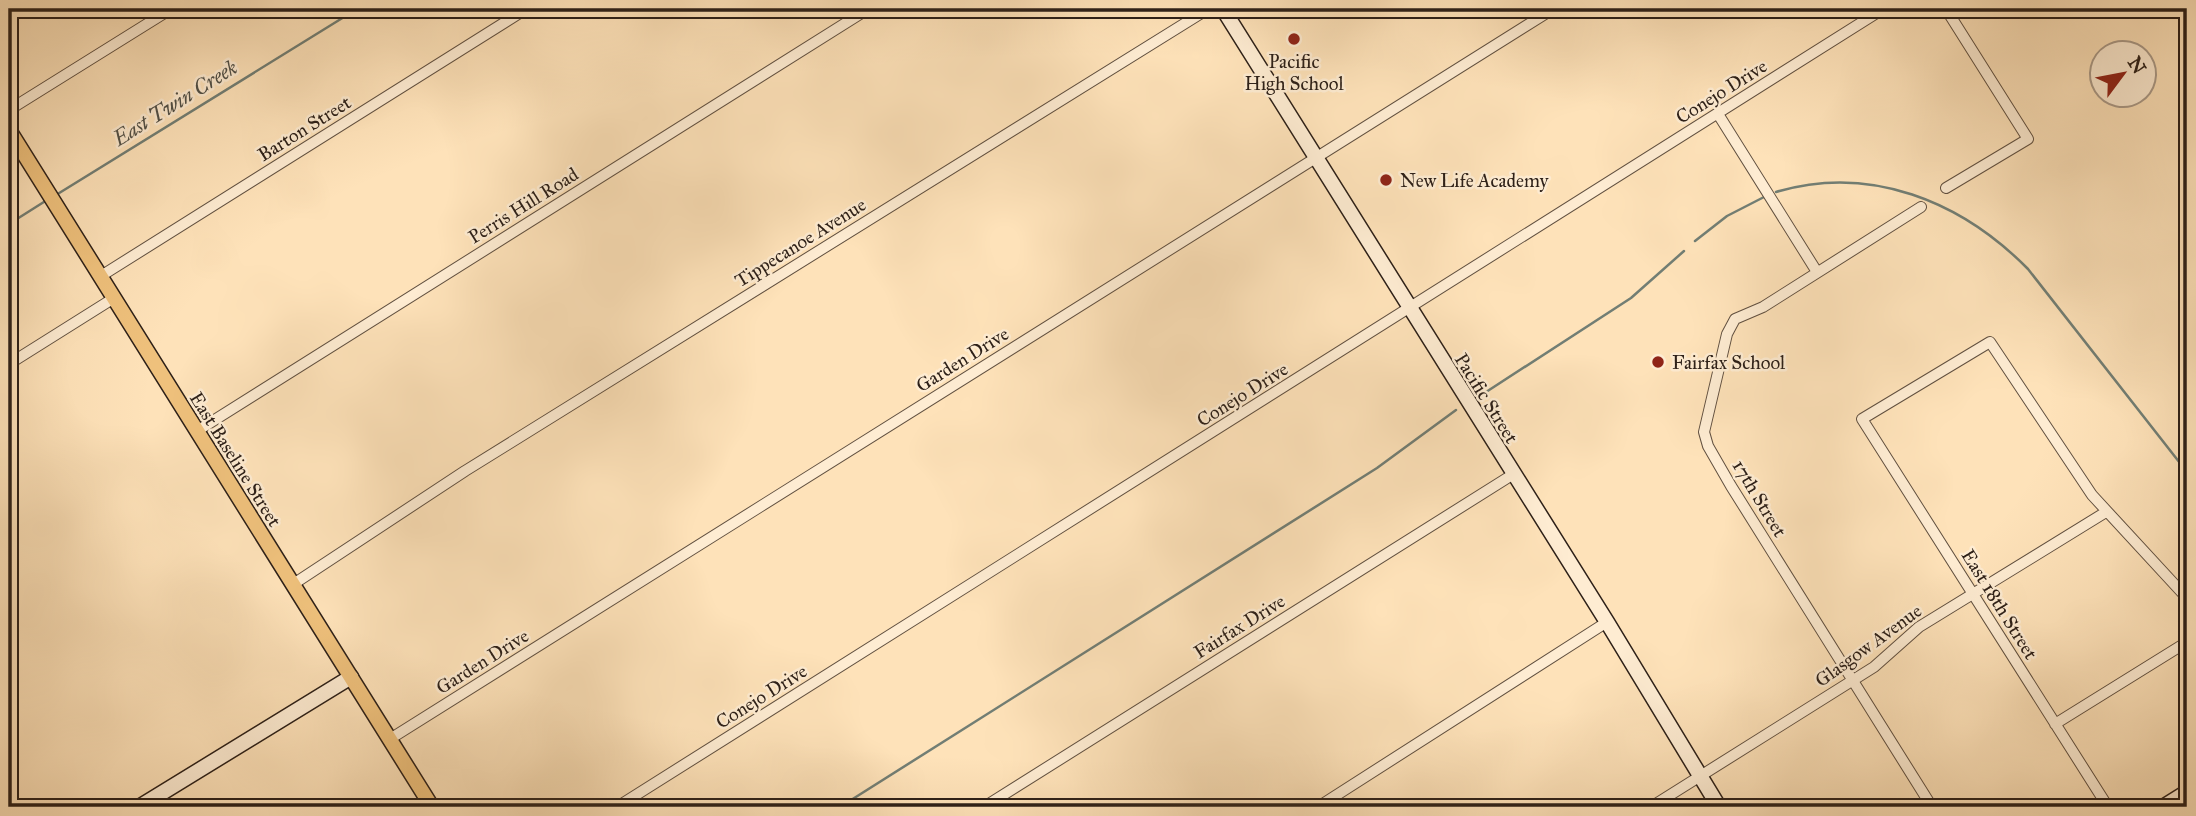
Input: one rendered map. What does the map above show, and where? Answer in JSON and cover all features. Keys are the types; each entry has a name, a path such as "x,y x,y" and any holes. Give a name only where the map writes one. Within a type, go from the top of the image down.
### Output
{"main road":[{"name":"East Baseline Street","path":"9,130 432,807"}],"street":[{"path":"9,110 171,9"},
{"name":"Barton Street","path":"101,276 526,9"},
{"name":"Perris Hill Road","path":"197,431 868,9"},
{"name":"Tippecanoe Avenue","path":"292,585 465,471 1208,9"},
{"name":"Pacific Street","path":"1223,9 1512,475 1607,622 1719,807"},
{"name":"Garden Drive","path":"390,739 1553,9"},
{"name":"Conejo Drive","path":"617,807 1410,310 1883,9"},
{"path":"1946,9 2028,139 1946,188"},
{"path":"1717,114 1816,272 1921,207"},
{"path":"9,160 22,151"},
{"name":"17th Street","path":"1816,272 1763,307 1735,319 1727,334 1704,432 1708,446 1932,807"},
{"path":"9,363 114,298"},
{"name":"East 18th Street","path":"2106,512 1990,342 1862,419 2108,807"},
{"name":"Fairfax Drive","path":"984,807 1512,475"},
{"path":"2106,512 2187,598"},
{"name":"Glasgow Avenue","path":"1651,807 1852,681 1919,627 2106,512"},
{"path":"1318,807 1607,622"},
{"path":"2055,723 2187,642"},
{"path":"139,807 351,677"},
{"path":"2163,807 2187,792"}],"waterway":[{"name":"East Twin Creek","path":"56,195 357,9"},
{"path":"1776,192 1811,184 1879,186 1912,194 1944,207 1974,224 2028,269 2187,472"},
{"path":"1695,241 1727,216 1766,196"},
{"name":"East Twin Creek","path":"9,224 47,200"},
{"path":"1483,394 1631,298 1684,251"},
{"path":"840,807 1377,468 1456,410"}],"place":[{"name":"Pacific High School","path":"1294,39"},
{"name":"New Life Academy","path":"1386,180"},
{"name":"Fairfax School","path":"1658,362"}]}
